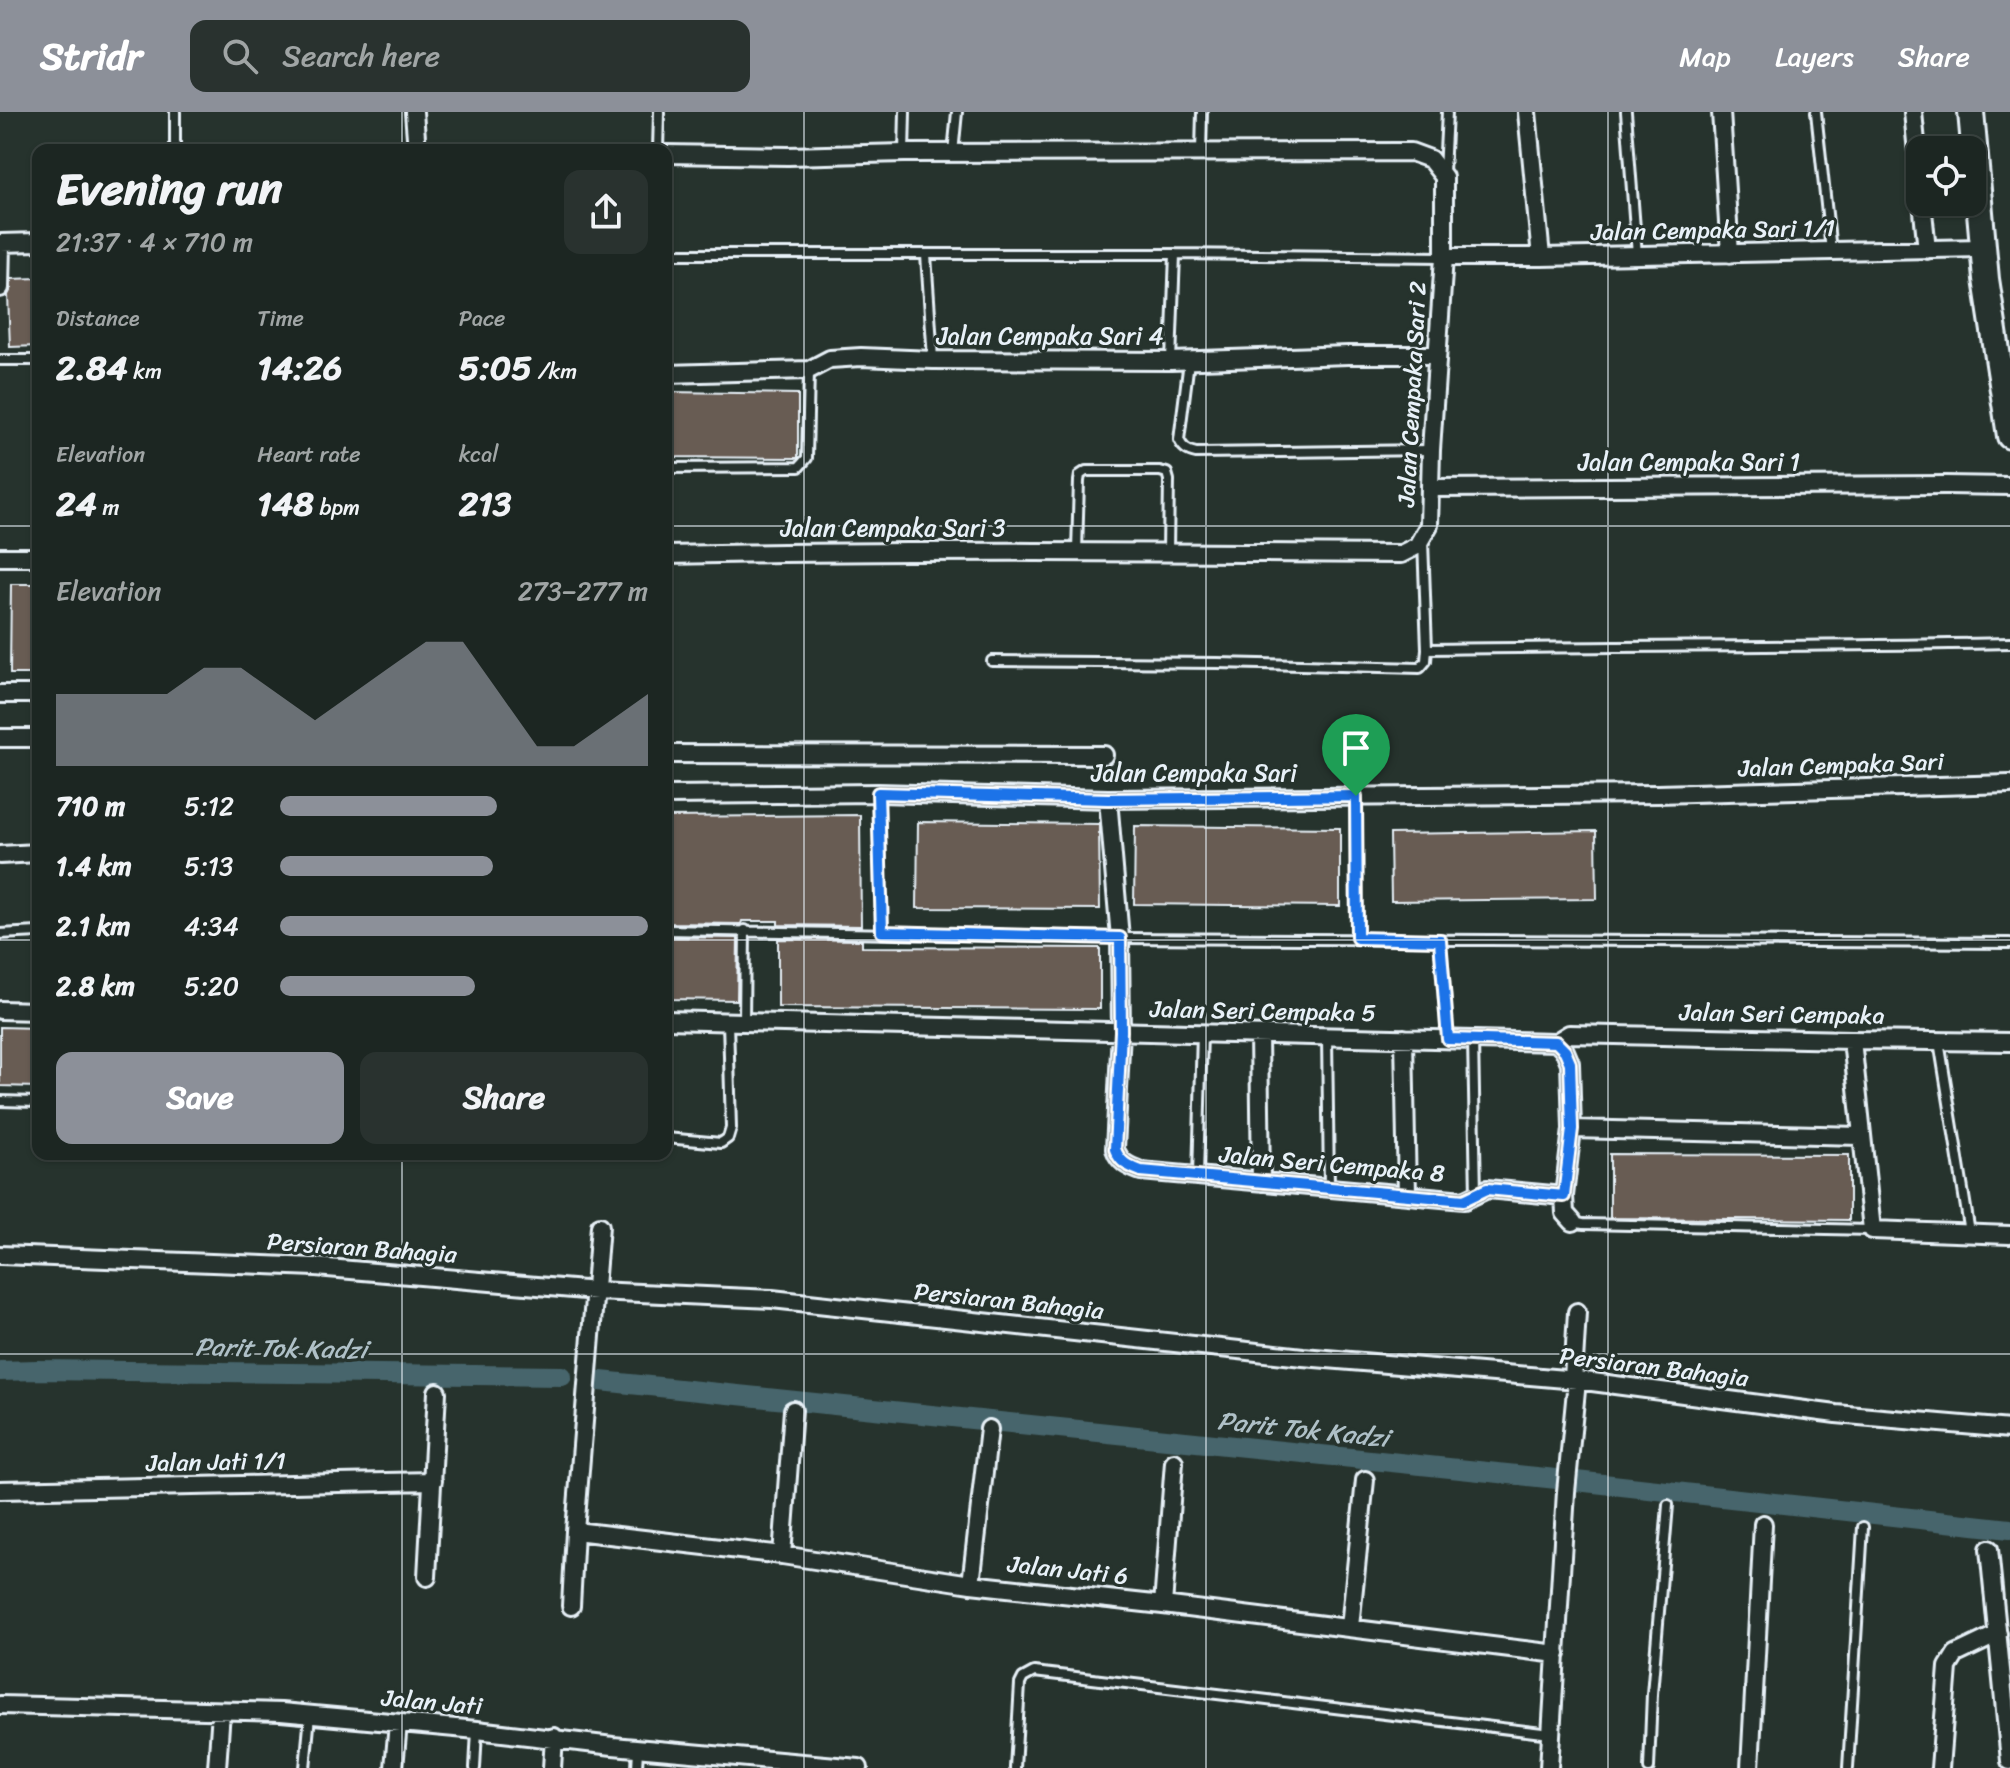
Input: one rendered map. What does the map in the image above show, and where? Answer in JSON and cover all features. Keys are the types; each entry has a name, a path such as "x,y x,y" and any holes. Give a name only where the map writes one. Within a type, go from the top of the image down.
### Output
{"street":[{"path":"414,112 417,144"},
{"path":"1527,112 1541,257"},
{"path":"1721,112 1730,254"},
{"path":"1913,112 1915,136"},
{"path":"1971,112 1982,248 1996,314 2009,427"},
{"path":"672,154 1411,152 1430,159 1444,177"},
{"name":"Jalan Cempaka Sari 2","path":"1120,552 1401,554 1417,546 1429,525 1436,355 1444,257 1444,177"},
{"path":"1923,216 1927,250"},
{"path":"0,288 0,241 32,242"},
{"name":"Jalan Cempaka Sari 1/1","path":"1444,257 1982,248"},
{"name":"Jalan Cempaka Sari 4","path":"672,374 809,370 830,359 861,357 1189,361 1436,355"},
{"name":"Jalan Cempaka Sari 1","path":"1431,488 2010,486"},
{"name":"Jalan Cempaka Sari 3","path":"672,555 1120,552"},
{"path":"0,557 32,557"},
{"path":"0,694 32,694"},
{"path":"0,738 32,738"},
{"path":"672,754 1104,755"},
{"name":"Jalan Cempaka Sari","path":"672,795 878,793 1108,799 1673,793 2010,784"},
{"path":"1108,799 1120,938 1121,1031"},
{"path":"0,855 32,853"},
{"path":"0,1010 32,1011"},
{"name":"Jalan Seri Cempaka 5","path":"672,1020 1556,1042"},
{"name":"Jalan Seri Cempaka 8","path":"1121,1031 1115,1149 1118,1158 1127,1166 1141,1171 1464,1200 1487,1189 1564,1196"},
{"name":"Jalan Seri Cempaka","path":"1556,1042 1569,1034 2010,1042"},
{"path":"1259,1035 1261,1182"},
{"path":"1404,1038 1407,1195"},
{"path":"1852,1040 1872,1230 2010,1235"},
{"path":"1556,1042 1565,1051 1570,1063 1572,1129 1564,1196 1565,1213 1573,1222"},
{"path":"1572,1129 1860,1136"},
{"path":"571,1606 600,1226"},
{"name":"Persiaran Bahagia","path":"0,1255 316,1267 596,1291 772,1299 1303,1357 1575,1380 1836,1414 2010,1429"},
{"path":"1549,1768 1577,1312"},
{"path":"427,1577 437,1392"},
{"path":"782,1555 793,1410"},
{"path":"971,1584 989,1429"},
{"path":"1163,1605 1174,1462"},
{"path":"1350,1627 1365,1480"},
{"name":"Jalan Jati 1/1","path":"0,1490 433,1481"},
{"path":"1750,1768 1763,1524"},
{"name":"Jalan Jati 6","path":"575,1531 782,1555 971,1584 1557,1654"},
{"path":"1989,1549 2010,1761"},
{"path":"1940,1768 1948,1667 1956,1654 1998,1634"},
{"name":"Jalan Jati","path":"0,1705 281,1712 554,1737 735,1763 859,1768"},
{"path":"217,1768 221,1711"},
{"path":"394,1768 398,1723"},
{"path":"552,1768 554,1737"}],"lane":[{"path":"175,112 175,144"},
{"path":"658,144 659,112"},
{"path":"904,153 905,112"},
{"path":"953,153 957,112"},
{"path":"1201,153 1202,112"},
{"path":"1444,177 1447,112"},
{"path":"1626,112 1638,256"},
{"path":"1816,112 1831,251"},
{"path":"672,254 1444,257"},
{"path":"1171,361 1175,254"},
{"path":"926,255 933,360"},
{"path":"0,360 32,360"},
{"path":"1189,361 1179,440 1189,452 1431,450"},
{"path":"672,468 799,467 807,458 809,370"},
{"path":"1077,552 1080,475 1086,471 1160,471 1167,473 1169,480 1167,552"},
{"path":"992,661 1420,668 1426,661 1427,649 1423,536"},
{"path":"1427,649 2010,643"},
{"path":"878,793 882,932"},
{"path":"1356,796 1357,938"},
{"path":"672,930 1120,938 2010,943"},
{"path":"672,1139 721,1143 728,1138 745,930"},
{"path":"0,934 32,932"},
{"path":"1440,940 1448,1039"},
{"path":"1198,1176 1202,1033"},
{"path":"1327,1036 1329,1188"},
{"path":"1473,1040 1476,1195"},
{"path":"1939,1041 1970,1233"},
{"path":"0,1101 32,1102"},
{"path":"1573,1222 1872,1230"},
{"path":"1649,1768 1668,1505"},
{"path":"1848,1768 1863,1527"},
{"path":"1015,1768 1020,1684 1023,1678 1034,1672 1551,1735"},
{"path":"305,1768 310,1715"},
{"path":"475,1768 477,1730"},
{"path":"637,1768 638,1747"}],"building":[{"path":"32,278 32,346 10,347 8,295 11,279"},
{"path":"672,392 798,394 798,458 672,457"},
{"path":"11,584 32,584 32,674 10,674"},
{"path":"860,815 861,926 778,925 778,921 672,923 672,817"},
{"path":"918,822 1099,824 1100,909 917,908"},
{"path":"1135,826 1340,828 1340,906 1134,904"},
{"path":"1596,831 1597,899 1391,901 1390,834"},
{"path":"672,937 738,938 737,1000 672,999"},
{"path":"778,939 862,940 862,947 1100,948 1100,1009 778,1007"},
{"path":"0,1027 32,1028 32,1087 0,1086"},
{"path":"1610,1154 1849,1155 1849,1220 1610,1218"}],"waterway":[{"name":"Parit Tok Kadzi","path":"0,1371 562,1376"},
{"name":"Parit Tok Kadzi","path":"591,1380 1576,1481 2010,1529"}],"route":[{"path":"878,793 1108,799 1356,796 1357,938 1440,940 1448,1039 1556,1042 1565,1051 1570,1063 1572,1129 1564,1196 1487,1189 1464,1200 1141,1171 1127,1166 1118,1158 1115,1149 1121,1031 1120,938 882,932 878,793"}]}
